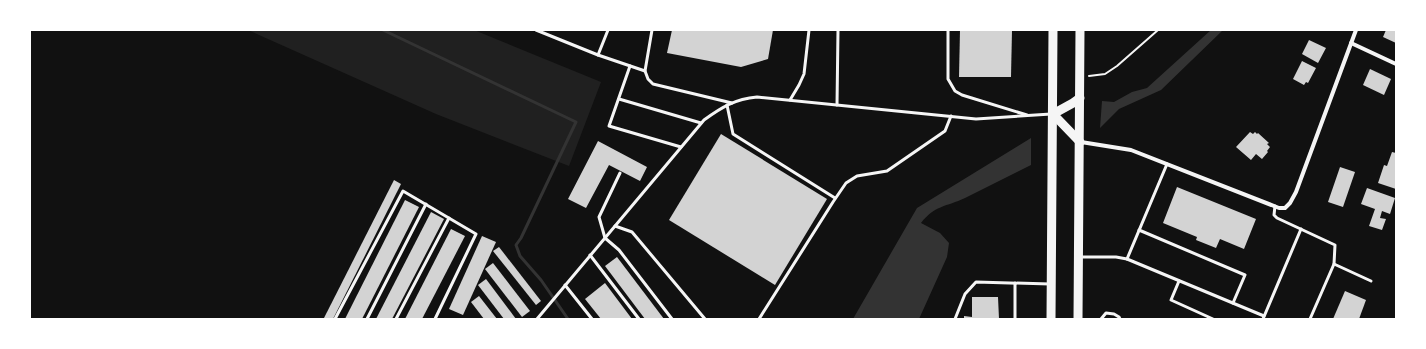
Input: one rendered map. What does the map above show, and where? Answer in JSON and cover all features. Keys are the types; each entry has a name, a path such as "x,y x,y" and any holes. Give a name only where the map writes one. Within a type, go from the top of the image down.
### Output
{"main road":[{"path":"1051,319 1053,30"},
{"path":"1078,319 1080,30"},
{"path":"1053,114 1080,98"},
{"path":"1053,114 1080,142"}],"street":[{"path":"1080,142 1131,150 1279,208 1285,208 1290,203 1296,192 1356,30"},
{"path":"1351,44 1396,64"}],"lane":[{"path":"536,30 598,55 645,71"},
{"path":"598,55 608,30"},
{"path":"652,30 645,71 648,79 653,84 732,103"},
{"path":"790,100 804,74 809,30"},
{"path":"837,105 838,30"},
{"path":"948,30 948,79 955,91 962,95 1029,115"},
{"path":"630,66 609,126 681,147"},
{"path":"537,319 701,123 720,108 732,103 746,98 758,97 976,119 1053,114"},
{"path":"619,99 701,123"},
{"path":"727,105 734,134 835,198"},
{"path":"759,319 846,183 858,176 887,171 894,167 945,131 951,116"},
{"path":"1127,259 1167,164"},
{"path":"620,173 599,217 605,238 619,250 672,319"},
{"path":"336,319 403,191 476,234 436,319"},
{"path":"367,319 426,204"},
{"path":"1275,206 1274,215 1278,218 1335,245 1334,264 1310,319"},
{"path":"396,319 449,218"},
{"path":"615,226 632,232 705,319"},
{"path":"1079,257 1116,257 1127,259 1233,303 1263,318 1301,229"},
{"path":"1139,230 1245,275 1233,303"},
{"path":"590,255 639,319"},
{"path":"1334,264 1371,281"},
{"path":"1179,281 1171,300 1213,319"},
{"path":"955,319 965,294 976,282 1052,285"},
{"path":"1015,283 1015,319"},
{"path":"565,285 592,319"},
{"path":"1101,319 1106,313 1114,314 1120,317 1120,319"}],"path":[{"path":"1080,78 1105,74 1117,66 1158,30"}],"shaded area":[{"path":"248,30 474,30 601,82 569,166 436,114"},
{"path":"1211,30 1223,30 1161,90 1119,109 1100,128 1102,101 1114,102 1132,92 1147,88"},
{"path":"1031,138 1031,165 965,198 941,207 926,217 921,223 940,233 949,243 947,257 919,319 853,319 917,208"}],"building":[{"path":"672,30 773,30 768,59 741,67 667,53"},
{"path":"960,30 1012,30 1011,77 959,77"},
{"path":"1386,30 1396,30 1396,43 1383,37"},
{"path":"1309,40 1326,48 1318,63 1302,54"},
{"path":"1302,61 1316,68 1308,83 1306,82 1304,85 1293,79"},
{"path":"1370,69 1391,79 1384,95 1363,85"},
{"path":"1250,132 1253,134 1255,132 1257,134 1258,133 1269,143 1267,144 1270,147 1267,151 1268,152 1262,159 1256,154 1251,160 1236,147"},
{"path":"721,134 827,199 775,285 669,220"},
{"path":"598,141 647,167 640,181 609,165 586,208 568,199"},
{"path":"1392,152 1396,153 1396,189 1378,183 1384,165 1387,166"},
{"path":"1340,167 1355,172 1343,207 1328,202"},
{"path":"394,180 401,184 333,319 326,319 324,318"},
{"path":"1177,187 1256,219 1244,249 1220,239 1216,248 1196,240 1197,237 1163,223"},
{"path":"1367,188 1395,198 1390,214 1382,211 1380,218 1386,219 1382,230 1369,226 1375,209 1361,204"},
{"path":"405,200 419,207 362,319 345,319"},
{"path":"431,212 444,219 392,319 376,319"},
{"path":"451,229 465,236 422,319 405,319"},
{"path":"482,236 496,242 463,315 449,309"},
{"path":"499,247 541,301 536,305 493,251"},
{"path":"617,257 664,319 645,319 605,266"},
{"path":"493,263 530,311 522,317 485,269"},
{"path":"486,279 516,319 504,319 478,285"},
{"path":"605,283 632,319 601,319 585,299"},
{"path":"1345,291 1366,300 1359,319 1333,319"},
{"path":"479,296 497,319 484,319 471,302"},
{"path":"972,297 998,297 999,319 964,319 964,316 972,317"}],"waterway":[{"path":"383,30 576,122 521,238 516,245 520,256 541,280 568,319"}]}
